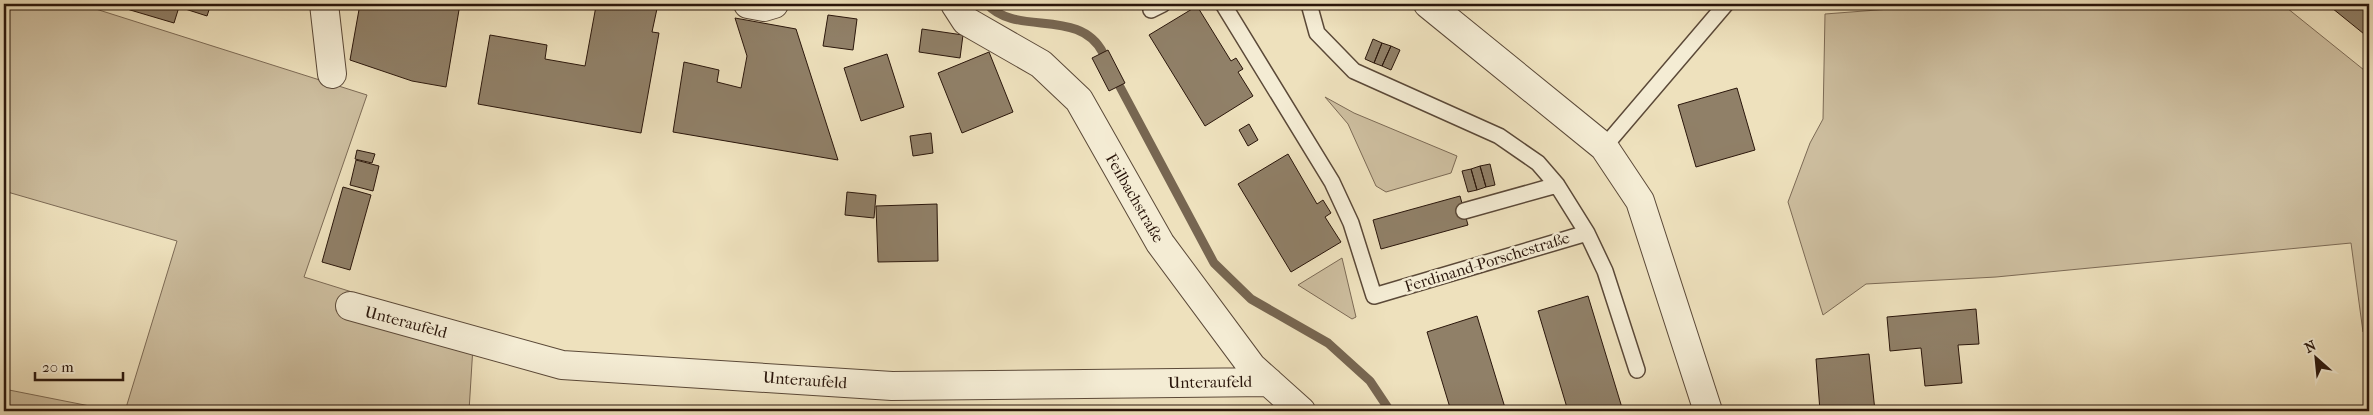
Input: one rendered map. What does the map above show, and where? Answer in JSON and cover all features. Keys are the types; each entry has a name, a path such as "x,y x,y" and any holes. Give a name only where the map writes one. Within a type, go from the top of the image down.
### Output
{"street":[{"path":"324,4 332,74"},
{"path":"748,4 764,7 774,4"},
{"name":"Feilbachstraße","path":"955,4 966,21 1041,64 1079,100 1160,243 1252,367 1301,411"},
{"path":"1428,4 1604,147 1640,202 1708,411"},
{"name":"Unteraufeld","path":"350,306 562,365 892,386 1268,382"}],"lane":[{"name":"Ferdinand-Porschestraße","path":"1223,4 1332,182 1351,223 1374,296 1587,232 1557,185 1538,163 1500,136 1354,71 1317,32 1309,4"},
{"path":"1604,147 1726,4"},
{"path":"1464,211 1557,185"},
{"path":"1587,232 1605,271 1637,370"}],"shaded area":[{"path":"4,4 80,4 367,95 304,277 474,330 469,411 125,411 177,241 4,191"},
{"path":"1955,4 2282,4 2369,74 2369,332 2363,332 2351,243 1996,277 1866,284 1823,315 1788,202 1810,143 1823,119 1825,14"},
{"path":"1325,97 1354,113 1457,156 1451,173 1386,192 1376,186 1348,124"},
{"path":"1342,258 1356,317 1352,319 1298,285"},
{"path":"4,389 115,411 4,411"}],"building":[{"path":"110,4 211,4 207,16 179,7 174,23"},
{"path":"360,4 460,4 446,87 412,81 350,60"},
{"path":"601,4 658,4 652,32 659,33 641,133 478,104 490,35 547,45 545,59 585,66 596,6 600,7"},
{"path":"2327,4 2369,4 2369,38"},
{"path":"1197,6 1231,61 1236,58 1243,69 1238,72 1253,96 1205,126 1149,35"},
{"path":"828,15 857,19 853,50 823,46"},
{"path":"735,18 796,29 838,160 673,132 684,62 719,70 717,82 741,88 747,56"},
{"path":"922,29 963,35 960,58 919,52"},
{"path":"1373,39 1382,43 1374,63 1365,59"},
{"path":"1382,43 1391,46 1382,66 1374,63"},
{"path":"1391,46 1400,50 1391,70 1382,66"},
{"path":"1108,50 1125,83 1109,91 1092,58"},
{"path":"989,52 1013,112 962,133 938,73"},
{"path":"887,54 904,107 861,121 844,68"},
{"path":"1737,88 1755,150 1696,167 1678,105"},
{"path":"1249,124 1258,140 1248,146 1239,130"},
{"path":"931,133 933,153 913,156 910,136"},
{"path":"357,150 375,154 372,163 355,159"},
{"path":"1288,154 1317,204 1323,200 1331,213 1325,217 1341,242 1291,272 1238,184"},
{"path":"356,160 379,166 373,191 350,185"},
{"path":"1490,164 1495,185 1486,187 1480,166"},
{"path":"1480,166 1486,187 1477,190 1471,169"},
{"path":"1471,169 1477,190 1468,192 1462,171"},
{"path":"343,187 371,195 350,270 322,262"},
{"path":"847,192 876,195 874,218 845,215"},
{"path":"1460,196 1468,225 1381,249 1373,220"},
{"path":"937,204 938,261 878,262 876,206"},
{"path":"1588,296 1623,411 1568,411 1538,311"},
{"path":"1976,309 1979,344 1958,345 1962,383 1925,386 1921,348 1890,351 1887,317"},
{"path":"1477,316 1506,411 1451,411 1427,332"},
{"path":"1869,354 1875,411 1820,411 1816,359"},
{"path":"2366,395 2369,395 2369,411 2366,411"},
{"path":"1763,407 1780,407 1780,411 1764,411"}],"waterway":[{"path":"987,4 999,14 1014,19 1064,26 1079,31 1093,39 1103,53"},
{"path":"1119,85 1214,263 1251,299 1328,343 1370,381 1390,411"}]}
